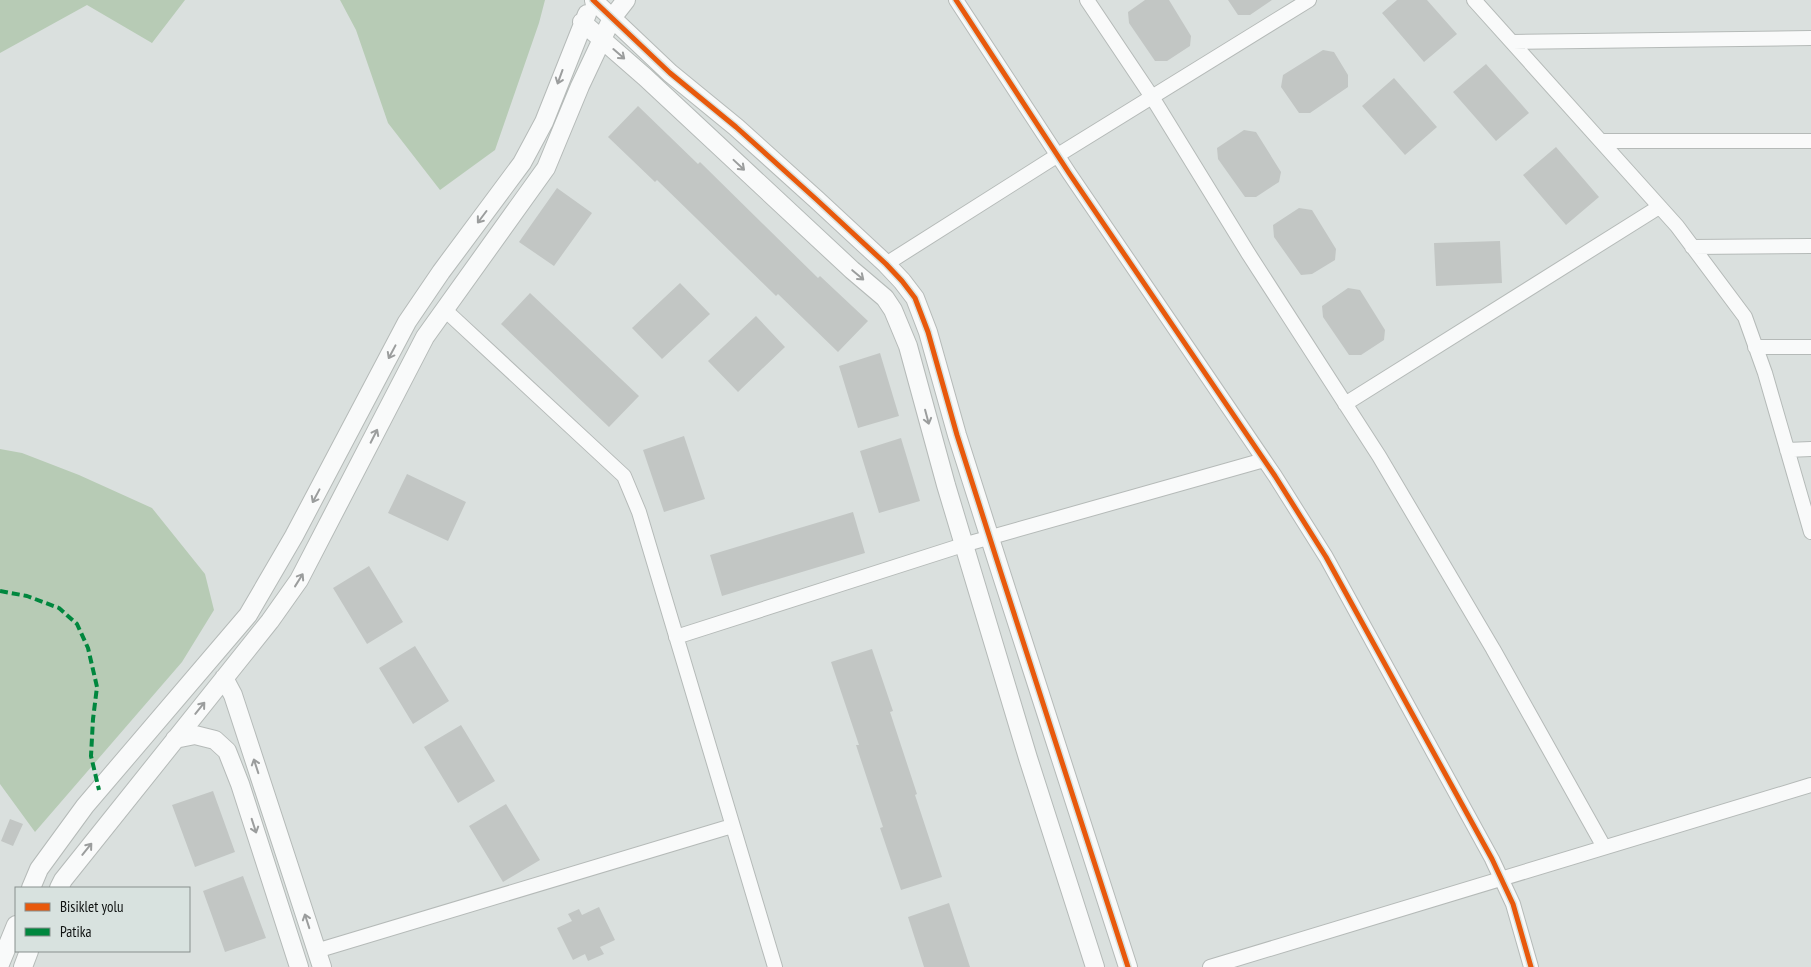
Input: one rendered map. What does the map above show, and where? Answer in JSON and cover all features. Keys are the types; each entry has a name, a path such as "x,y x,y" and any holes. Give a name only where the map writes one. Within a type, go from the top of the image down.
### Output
{"street":[{"path":"31,887 39,868 85,806 248,615 299,528 407,322 522,163 544,122 582,22 594,0 670,72 736,127 886,264 915,298 928,332 957,435 1128,967"},
{"path":"59,887 62,880 270,621 299,580 425,338 546,168 580,86 612,18 626,0"},
{"path":"956,0 1264,460 1326,557 1492,859 1513,904 1531,967"},
{"path":"1086,0 1152,97 1248,253 1379,456 1493,650 1604,847"},
{"path":"886,264 1309,0"},
{"path":"1474,0 1659,207 1692,247 1744,317 1765,373 1811,532"},
{"path":"582,22 852,270 885,298 893,310 908,346 964,544 1028,758 1095,967"},
{"path":"1513,42 1811,38"},
{"path":"1602,141 1811,141"},
{"path":"1345,404 1659,207"},
{"path":"1692,247 1811,246"},
{"path":"445,310 624,476 639,512 776,967"},
{"path":"1755,347 1811,347"},
{"path":"1787,450 1811,449"},
{"path":"676,636 964,544 1264,460"},
{"path":"224,678 232,695 319,959 732,826"},
{"path":"175,739 195,736 215,740 227,751 240,784 299,967"},
{"path":"1210,967 1811,785"},
{"path":"0,964 15,927"},
{"path":"23,967 30,952"}],"green space":[{"path":"0,0 185,0 152,43 87,5 0,53"},
{"path":"340,0 545,0 539,23 495,150 440,190 388,123 356,30"},
{"path":"0,449 22,453 79,475 152,508 205,574 214,610 182,662 35,832 0,784"}],"building":[{"path":"1145,0 1169,0 1191,36 1190,46 1167,61 1155,61 1129,23 1128,12"},
{"path":"1228,0 1272,0 1250,15 1238,15"},
{"path":"1397,0 1427,0 1457,34 1424,62 1382,13"},
{"path":"1323,50 1334,52 1348,75 1348,87 1310,113 1299,113 1281,87 1283,75"},
{"path":"1486,64 1529,113 1496,141 1453,92"},
{"path":"1394,78 1437,127 1405,155 1362,106"},
{"path":"638,106 698,164 700,162 818,278 820,276 868,321 838,352 778,294 776,296 657,180 655,182 608,137"},
{"path":"1244,130 1256,132 1281,172 1279,182 1256,197 1245,197 1218,159 1217,148"},
{"path":"1556,147 1599,197 1566,225 1523,175"},
{"path":"557,188 592,213 554,266 519,242"},
{"path":"1299,208 1312,210 1336,249 1335,260 1312,274 1301,275 1274,237 1273,225"},
{"path":"1500,241 1502,283 1436,286 1434,243"},
{"path":"680,283 710,314 662,359 632,328"},
{"path":"1348,288 1360,290 1385,330 1384,340 1361,355 1349,355 1323,317 1322,306"},
{"path":"530,293 639,396 609,427 501,324"},
{"path":"756,316 785,347 738,392 708,361"},
{"path":"880,353 899,416 858,428 839,366"},
{"path":"684,436 705,499 664,512 643,450"},
{"path":"901,438 920,501 879,513 860,451"},
{"path":"407,474 466,502 448,541 388,513"},
{"path":"853,512 865,553 722,596 710,555"},
{"path":"369,566 403,622 367,644 333,588"},
{"path":"415,646 449,701 413,724 379,668"},
{"path":"872,649 893,711 890,712 942,877 901,890 880,828 883,827 856,745 859,745 831,662"},
{"path":"461,725 495,781 458,803 424,747"},
{"path":"213,791 235,852 195,867 172,805"},
{"path":"506,804 540,860 503,882 469,826"},
{"path":"10,819 23,824 13,846 1,841"},
{"path":"243,876 266,938 225,952 203,891"},
{"path":"949,903 970,967 924,967 908,917"},
{"path":"599,907 615,940 600,947 604,954 588,961 585,954 573,960 557,928 572,921 568,914 579,909 582,915"}],"marked path":[{"path":"0,591 27,596 59,608 77,624 88,648 97,687 91,756 99,790"}],"cycle path":[{"path":"593,0 670,73 736,127 817,200 886,264 915,298 928,332 957,435 1128,967"},
{"path":"956,0 1069,173 1275,476 1326,557 1492,859 1513,904 1531,967"}]}
